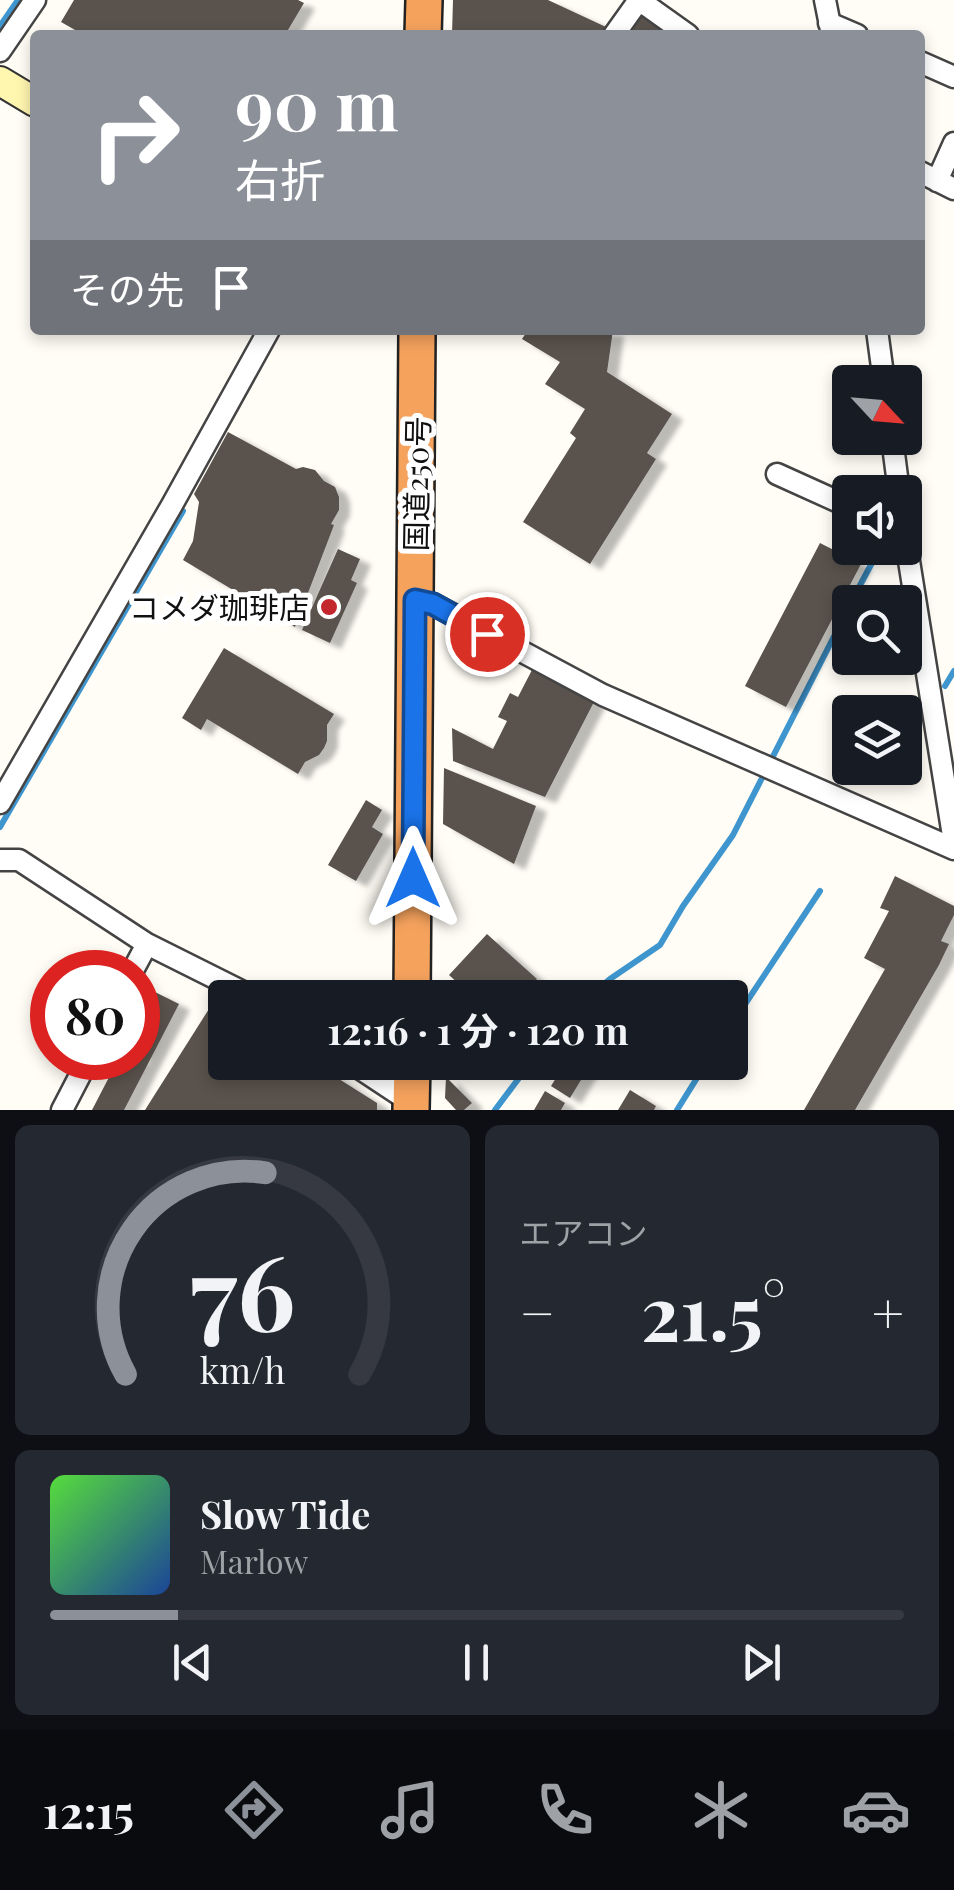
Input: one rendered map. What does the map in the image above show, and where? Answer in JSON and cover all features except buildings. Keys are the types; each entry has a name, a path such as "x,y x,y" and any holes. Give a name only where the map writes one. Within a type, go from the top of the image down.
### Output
{"highway":[{"path":"423,30 424,0"},
{"name":"国道250号","path":"412,980 418,335"},
{"path":"413,1080 415,1108"}],"street":[{"path":"0,51 36,0"},
{"path":"618,30 639,0 681,30"},
{"path":"825,0 830,29"},
{"path":"925,64 954,77"},
{"path":"0,81 30,99"},
{"path":"937,180 954,143"},
{"path":"0,803 266,335"},
{"path":"878,335 882,365"},
{"path":"777,474 832,500"},
{"path":"910,565 954,845"},
{"path":"415,600 433,604 603,695 954,845"},
{"path":"932,697 953,688"},
{"path":"0,860 19,860 147,944 218,980"},
{"path":"144,950 147,944"},
{"path":"62,1110 78,1080"},
{"path":"375,1080 415,1108"}],"waterway":[{"path":"0,26 18,0"},
{"path":"0,827 183,511"},
{"path":"860,585 871,565"},
{"path":"609,980 660,945 733,835 832,640"},
{"path":"945,686 954,671"},
{"path":"748,1000 820,891"},
{"path":"495,1110 518,1080"},
{"path":"677,1110 696,1080"}],"place":[{"name":"コメダ珈琲店","path":"329,607"}],"route":[{"path":"413,878 415,600 433,604 487,634"}]}
